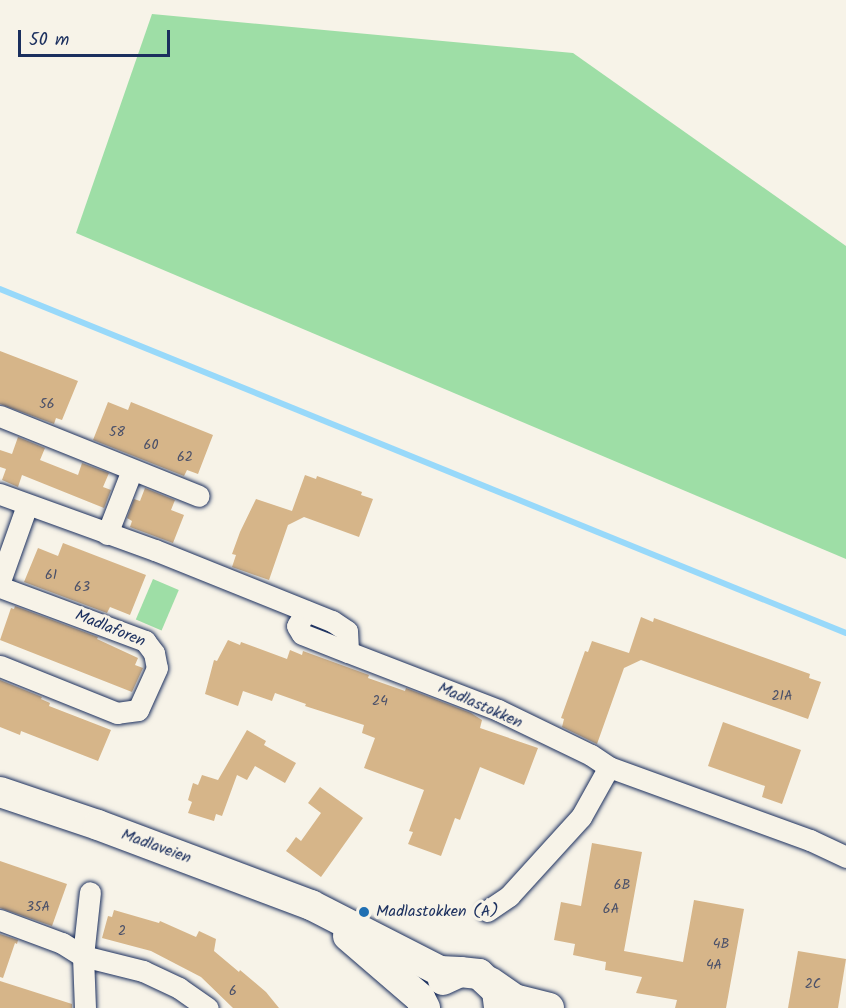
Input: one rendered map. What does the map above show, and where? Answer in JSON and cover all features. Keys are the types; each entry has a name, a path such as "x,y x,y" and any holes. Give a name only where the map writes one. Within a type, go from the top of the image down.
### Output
{"main road":[{"name":"Madlaveien","path":"0,792 99,825 311,904 440,971 479,974 494,995"},
{"name":"Madlaveien","path":"311,904 420,998 427,1008"},
{"path":"427,1008 436,986 445,978 460,972"},
{"path":"494,995 549,1008"}],"street":[{"path":"1,420 199,496"},
{"path":"0,494 107,534 132,470"},
{"path":"0,581 27,505"},
{"name":"Madlastokken","path":"107,534 230,580 342,626 347,631 348,652 498,710 609,767 810,840 846,857"},
{"name":"Madlaforen","path":"0,587 145,641 154,652 157,668 138,710 117,713 0,666"},
{"path":"487,911 508,896 581,817 609,767"},
{"path":"85,1008 83,956 90,892"},
{"path":"0,920 62,943 83,956 143,971 179,988 208,1008"}],"green space":[{"path":"152,14 573,53 846,246 846,559 76,233"},
{"path":"153,579 179,590 162,630 136,620"}],"building":[{"path":"0,351 78,381 62,420 56,418 54,424 0,404"},
{"path":"108,402 128,410 131,402 213,435 198,474 187,470 184,476 93,440"},
{"path":"18,437 45,448 40,460 78,475 82,463 109,473 103,487 111,490 104,508 22,475 18,487 2,480 6,469 0,467 0,450 12,454"},
{"path":"305,475 316,479 317,476 362,492 361,495 373,499 359,537 304,517 288,525 269,580 232,567 236,555 232,554 256,499 292,511"},
{"path":"145,488 175,500 171,510 184,515 173,543 130,527 132,521 127,518 134,499 140,501"},
{"path":"63,543 146,575 130,615 110,607 107,613 24,582 38,548 58,556"},
{"path":"15,606 98,637 97,639 138,658 135,665 143,668 132,692 0,640 11,608 14,609"},
{"path":"641,617 653,622 654,618 810,674 809,678 821,682 808,719 641,660 624,668 597,744 562,727 564,719 561,718 585,651 588,652 592,641 629,653"},
{"path":"228,640 240,645 241,642 287,659 290,650 302,655 303,651 369,675 368,678 405,691 406,688 471,713 482,720 480,728 538,748 524,785 480,767 460,820 455,818 441,856 408,844 413,832 409,831 424,790 364,768 375,738 362,733 364,725 305,706 306,704 275,693 272,701 243,691 238,706 205,694 214,660 217,661"},
{"path":"0,680 42,697 41,699 50,703 49,706 111,730 98,761 21,731 20,735 0,727"},
{"path":"723,722 801,750 782,804 762,797 765,786 708,766"},
{"path":"247,730 266,741 264,745 296,763 285,783 255,766 247,780 237,775 222,816 216,814 214,821 188,813 192,802 188,800 193,783 198,785 202,775 218,780"},
{"path":"320,787 363,818 321,877 286,851 296,837 301,841 321,813 308,803"},
{"path":"592,843 642,852 624,951 683,962 694,900 744,909 726,1008 675,1008 677,1000 636,993 642,977 605,970 606,962 573,955 575,944 554,940 561,902 581,906"},
{"path":"0,861 67,884 52,926 0,908"},
{"path":"114,910 159,923 160,921 196,937 199,931 216,939 214,951 266,992 279,1008 233,1008 201,977 151,951 102,938 108,916 112,917"},
{"path":"0,934 18,940 3,978 0,977"},
{"path":"798,951 846,959 838,1008 788,1008"},
{"path":"0,981 72,1004 72,1008 0,1008"}],"waterway":[{"path":"0,289 846,633"}],"place":[{"name":"Madlastokken (A)","path":"364,912"}]}
